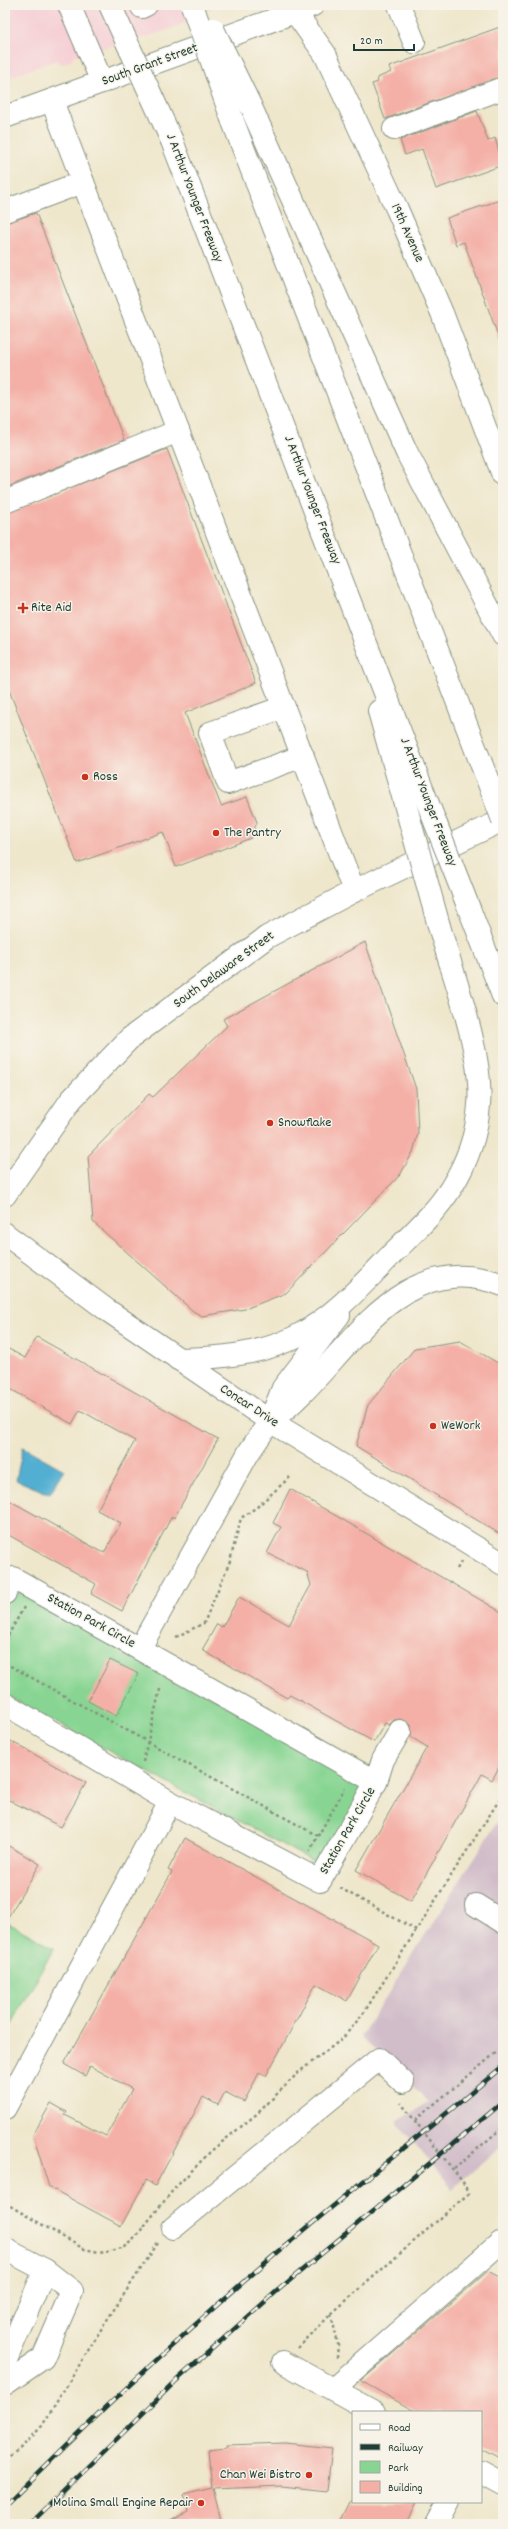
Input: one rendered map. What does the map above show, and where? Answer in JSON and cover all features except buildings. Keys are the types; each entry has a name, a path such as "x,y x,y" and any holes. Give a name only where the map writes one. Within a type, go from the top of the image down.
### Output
{"main road":[{"path":"69,5 102,82"},
{"path":"110,5 172,141"},
{"name":"J Arthur Younger Freeway","path":"118,5 339,571 414,795 470,911 503,996"},
{"path":"141,5 142,7 146,5"},
{"path":"192,5 232,119 503,820"},
{"path":"202,5 250,105 407,453 503,635"},
{"path":"399,5 414,42"},
{"name":"South Grant Street","path":"5,118 298,7"},
{"name":"19th Avenue","path":"298,7 325,54 397,209 442,312 503,474"},
{"path":"394,129 503,88"},
{"path":"52,101 354,891"},
{"path":"5,211 83,182"},
{"path":"5,502 178,431"},
{"path":"284,707 210,733 228,783 303,756"},
{"path":"178,1359 213,1358 270,1346 296,1336 321,1321 368,1278 428,1218 450,1189 464,1163 474,1134 479,1104 478,1076 472,1041 439,926 414,795"},
{"name":"South Delaware Street","path":"5,1195 71,1100 129,1038 267,937 354,891 503,820"},
{"name":"Concar Drive","path":"5,1234 107,1310 270,1421 503,1564"},
{"path":"270,1421 299,1398 386,1304 408,1289 431,1281 464,1277 488,1279 503,1285"},
{"path":"140,1648 249,1452 270,1421 283,1388 368,1278"},
{"name":"Station Park Circle","path":"5,1704 170,1802 320,1881 376,1782 165,1664 140,1648 9,1586"},
{"path":"376,1782 383,1760 400,1731"},
{"path":"5,2108 170,1802"},
{"path":"476,1905 503,1922"},
{"path":"173,2228 379,2059 402,2092"},
{"path":"333,2389 502,2244"},
{"path":"5,2249 45,2270 72,2291 42,2358 5,2384"},
{"path":"5,2362 45,2270"},
{"path":"284,2362 372,2411"},
{"path":"482,2473 503,2484"},
{"path":"437,2524 448,2503"}],"path":[{"path":"176,1637 204,1623 230,1561 242,1518 257,1507 290,1477"},
{"path":"5,1641 26,1603"},
{"path":"5,1663 318,1836"},
{"path":"142,1766 163,1678"},
{"path":"306,1858 349,1781"},
{"path":"5,2203 84,2249 104,2253 124,2247 133,2240 174,2189 211,2151 258,2113 299,2072 342,2039 363,2014 503,1794"},
{"path":"321,1878 416,1930"},
{"path":"415,2120 503,2047"},
{"path":"284,2362 330,2314 468,2194 465,2185 454,2169 415,2120 402,2092"},
{"path":"454,2169 503,2127"},
{"path":"5,2460 23,2446 42,2426 125,2291 155,2246 173,2228"},
{"path":"330,2314 338,2344 337,2360"}],"shaded area":[{"path":"5,5 218,5 178,26 150,36 73,56 71,61 61,64 56,60 5,79"},
{"path":"503,1813 503,2145 452,2189 397,2122 429,2102 361,2036"}],"green space":[{"path":"13,1584 368,1786 320,1865 5,1695 5,1598"},
{"path":"8,1923 54,1948 5,2036 5,1928"}],"water":[{"path":"23,1447 64,1470 50,1494 16,1480"}],"railway":[{"path":"5,2506 128,2386 191,2328 317,2219 503,2066"},
{"path":"30,2524 177,2380 277,2291 503,2102"}],"place":[{"name":"Rite Aid","path":"23,608"},
{"name":"Ross","path":"85,777"},
{"name":"The Pantry","path":"216,833"},
{"name":"Snowflake","path":"270,1123"},
{"name":"WeWork","path":"433,1426"},
{"name":"Chan Wei Bistro","path":"309,2475"},
{"name":"Molina Small Engine Repair","path":"201,2503"}]}
